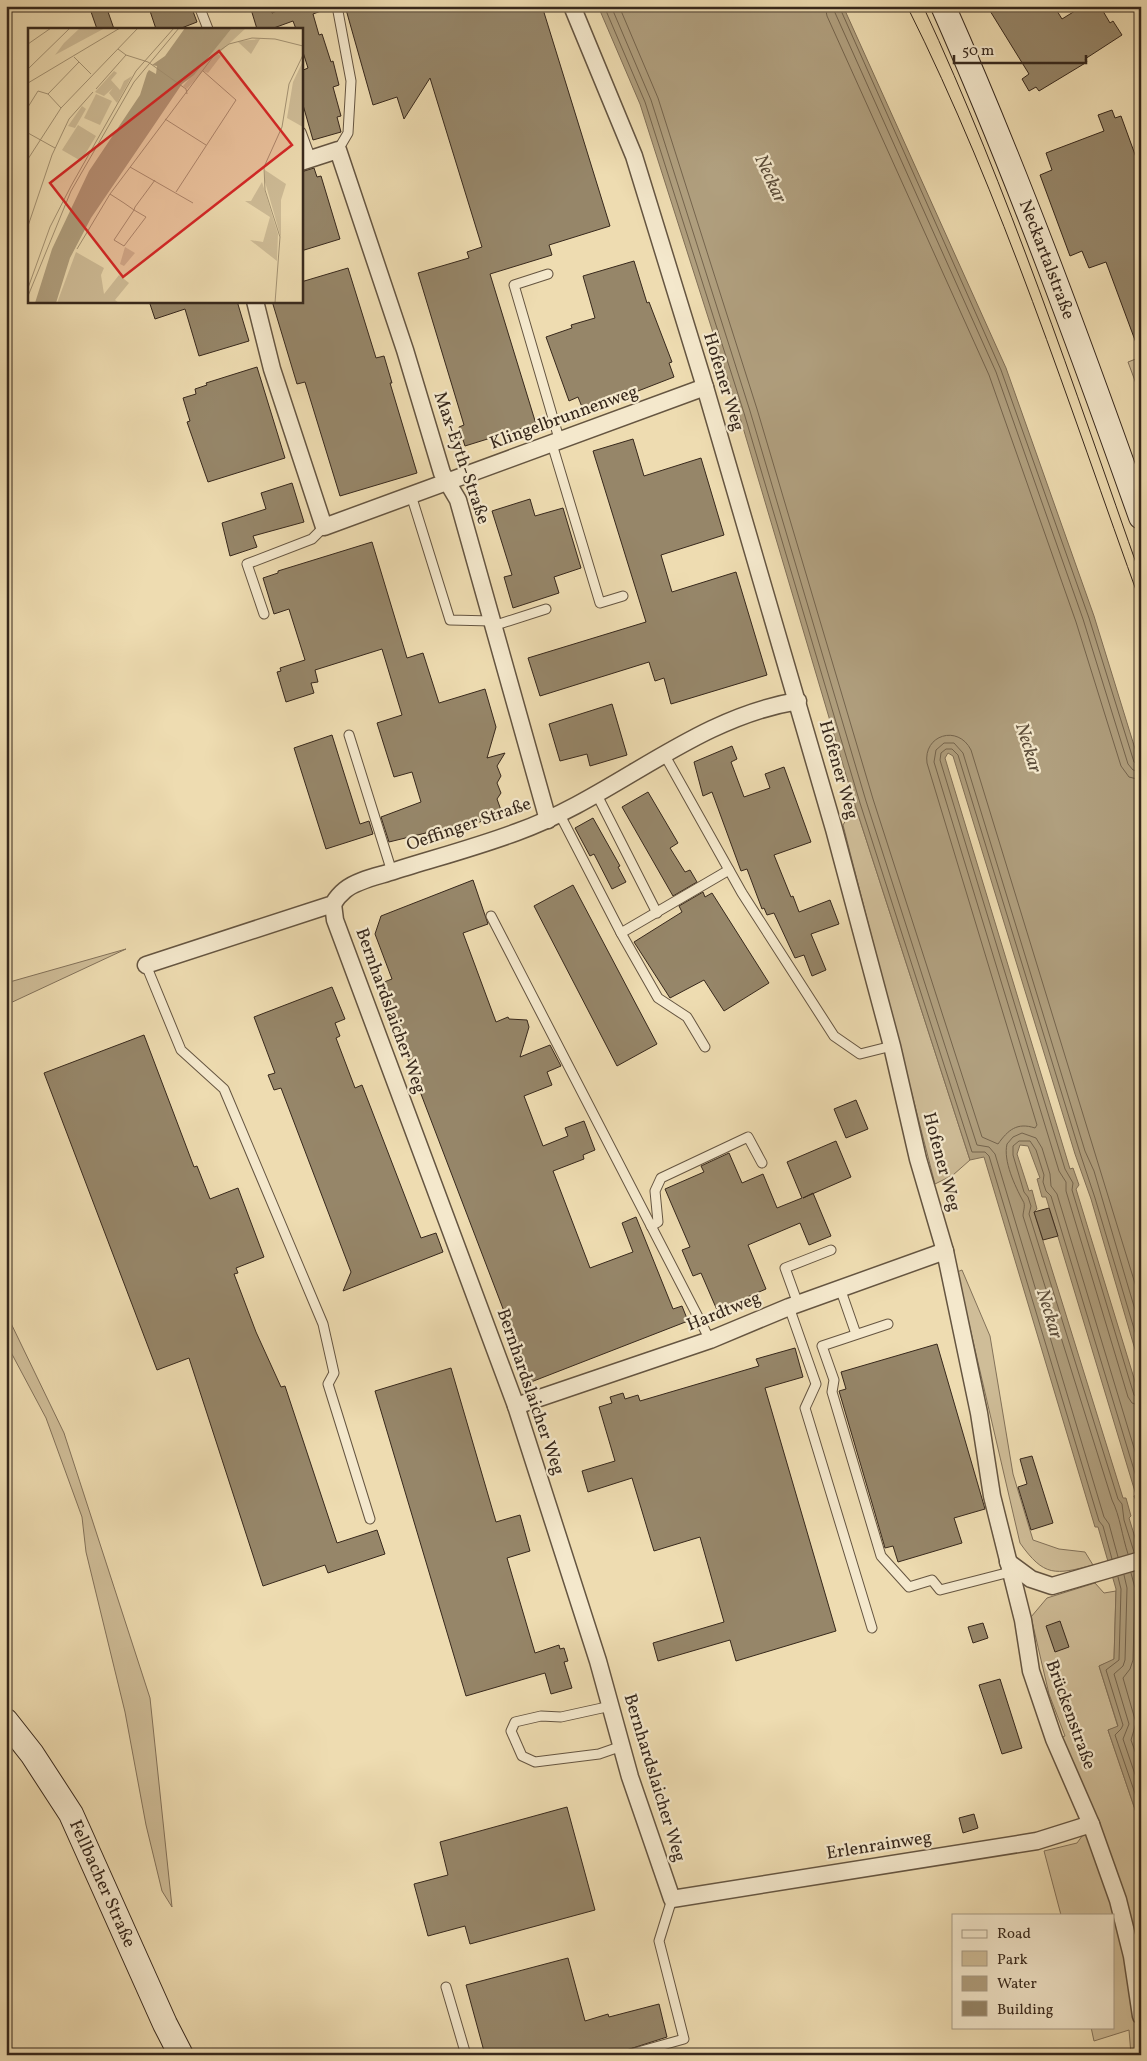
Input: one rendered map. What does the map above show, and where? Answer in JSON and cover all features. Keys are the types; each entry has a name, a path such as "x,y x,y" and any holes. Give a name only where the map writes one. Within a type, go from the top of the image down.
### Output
{"main road":[{"name":"Neckartalstraße","path":"943,6 997,132 1045,252 1141,517"},
{"name":"Fellbacher Straße","path":"6,1721 32,1754 71,1814 165,2024 181,2055"}],"street":[{"name":"Hofener Weg","path":"572,6 634,156 798,701 892,1046 918,1159 945,1251 979,1413 992,1496 1009,1567"},
{"path":"306,160 338,150"},
{"name":"Max-Eyth-Straße","path":"338,150 446,482 458,500 492,623 554,816"},
{"path":"255,302 272,370 324,528"},
{"name":"Klingelbrunnenweg","path":"324,528 705,387"},
{"name":"Oeffinger Straße","path":"146,965 333,904 346,889 392,872 517,832 554,816 713,727 748,712 798,701"},
{"name":"Bernhardslaicher Weg","path":"333,904 335,920 516,1406 568,1563 622,1746 672,1899"},
{"name":"Hardtweg","path":"516,1406 710,1340 794,1305 945,1251"},
{"path":"1009,1567 1031,1579 1052,1586 1141,1560"},
{"name":"Brückenstraße","path":"1009,1567 1023,1620 1031,1671 1054,1739 1091,1824 1118,1900 1132,1956 1141,2016"},
{"name":"Erlenrainweg","path":"672,1899 1037,1841 1091,1824"}],"lane":[{"path":"199,6 208,28"},
{"path":"338,6 351,81 348,133 338,150"},
{"path":"302,138 306,160"},
{"path":"548,274 514,285 600,603 623,596"},
{"path":"411,495 450,620 492,623 546,609"},
{"path":"264,614 247,564 312,538 324,528"},
{"path":"349,735 392,872"},
{"path":"664,754 729,870 834,1036 860,1054 892,1046"},
{"path":"596,793 657,913"},
{"path":"554,816 658,998 687,1017 705,1047"},
{"path":"621,933 729,870"},
{"path":"491,916 710,1340"},
{"path":"146,965 181,1050 224,1089 323,1324 334,1373 328,1384 370,1519"},
{"path":"651,1226 658,1222 655,1191 660,1178 748,1137 762,1163"},
{"path":"831,1250 785,1268 816,1384 805,1408 872,1628"},
{"path":"840,1288 856,1334"},
{"path":"888,1324 822,1346 834,1380 832,1392 881,1556 909,1587 932,1580 940,1590 1009,1567"},
{"path":"611,1706 561,1717 541,1716 515,1722 511,1731 522,1756 535,1762 599,1754 622,1746"},
{"path":"627,2055 684,2039 658,1941 672,1899"},
{"path":"446,1987 466,2055"}],"green space":[{"path":"1141,357 1141,397 1128,362"},
{"path":"855,805 970,1160 953,1175 935,1184 843,825"},
{"path":"126,949 6,1005 6,983"},
{"path":"962,1270 990,1336 1013,1474 1033,1540 1059,1549 1085,1552 1093,1565 1069,1571 1044,1568 1028,1554 1020,1543 957,1272"},
{"path":"6,1313 64,1433 150,1698 172,1907 162,1891 146,1825 125,1712 86,1552 82,1517 46,1418 6,1343"},
{"path":"1095,1583 1104,1593 1116,1591 1114,1660 1099,1666 1118,1727 1108,1730 1141,1827 1141,2055 1131,2055 1129,2030 1094,2041 1091,2028 1114,2028 1114,1914 1061,1914 1044,1851 1077,1843 1091,1824 1054,1739 1065,1736 1049,1694 1031,1617 1047,1598"}],"water":[{"name":"Neckar","path":"598,6 843,6 1006,368 1094,616 1141,768 1141,1370 1091,1199 1075,1154 953,756 948,753 945,758 1070,1169 1073,1168 1079,1185 1076,1189 1141,1401 1141,1513 1134,1496 1136,1495 1046,1197 1042,1197 1037,1179 1040,1178 1028,1146 1020,1145 1017,1154 1029,1191 1032,1190 1037,1209 1034,1212 1123,1498 1126,1498 1131,1516 1129,1518 1141,1557 1141,1827 1108,1730 1118,1726 1099,1666 1114,1659 1116,1589 1098,1527 1095,1527 984,1157 970,1160 855,805 739,414 640,104"}],"building":[{"path":"89,6 106,6 114,28 97,28"},
{"path":"164,6 191,6 197,22 182,28 156,28 150,11"},
{"path":"250,6 270,6 272,13 289,6 329,6 329,8 313,14 319,35 322,34 331,62 333,61 339,85 333,87 341,116 337,117 341,132 313,140 302,102 302,71 308,68 302,49 302,28 296,28 293,21 274,28 257,28"},
{"path":"345,6 542,6 610,226 549,245 552,255 490,274 536,424 465,446 459,427 464,425 418,273 469,258 467,252 482,247 430,78 404,119 397,97 373,105"},
{"path":"987,6 1054,6 1062,19 1083,6 1100,6 1110,23 1113,21 1122,35 1085,59 1087,62 1039,91 1036,87 1029,91 1022,79 1029,74"},
{"path":"1112,110 1115,118 1121,116 1141,171 1139,351 1106,262 1089,268 1082,251 1070,256 1040,175 1052,170 1046,153 1104,131 1098,115"},
{"path":"314,168 317,177 321,176 340,239 302,251 302,172"},
{"path":"634,261 647,303 649,302 672,362 669,363 674,377 584,412 578,397 569,401 546,337 572,328 571,325 595,318 583,276"},
{"path":"348,268 376,358 384,356 392,383 390,383 417,473 340,496 305,382 297,384 272,302 302,302 302,282"},
{"path":"149,302 237,302 249,341 199,356 185,309 155,319"},
{"path":"257,367 285,458 208,482 187,422 190,421 183,398 196,394 195,389 207,385 206,383"},
{"path":"633,439 644,476 701,458 724,535 661,555 672,592 736,572 767,675 671,704 664,678 655,681 649,662 540,696 528,658 646,622 593,451"},
{"path":"292,483 304,522 253,536 257,547 230,556 222,523 266,509 261,493"},
{"path":"530,499 535,516 563,508 581,568 554,577 559,593 513,608 504,577 512,575 492,511"},
{"path":"372,542 407,658 423,653 439,703 485,689 496,727 487,758 505,753 497,766 501,776 497,783 501,793 497,799 501,810 496,817 439,834 438,830 389,842 381,817 421,802 412,772 394,777 377,723 402,715 382,649 315,670 318,682 311,683 314,693 286,702 277,672 281,671 280,668 305,660 289,609 274,614 263,578 278,573 278,571"},
{"path":"612,704 627,755 590,766 587,754 560,761 549,724"},
{"path":"332,735 360,824 369,821 373,834 326,849 294,748"},
{"path":"732,746 737,759 731,762 744,797 770,788 765,774 784,767 811,842 774,855 799,912 830,900 839,924 811,934 826,970 812,976 804,955 795,958 774,913 767,915 764,908 762,909 747,869 741,871 712,792 703,796 694,762"},
{"path":"648,792 678,843 670,848 685,872 690,870 697,882 673,896 622,807"},
{"path":"593,818 620,866 618,867 626,882 612,889 594,854 590,856 575,828"},
{"path":"473,880 488,924 463,933 496,1022 508,1017 509,1019 527,1020 529,1027 520,1057 550,1045 561,1066 547,1072 552,1085 524,1096 543,1146 568,1136 565,1128 584,1121 595,1150 583,1155 584,1159 553,1171 590,1268 633,1252 622,1223 636,1217 673,1309 682,1306 688,1321 531,1382 379,984 392,979 375,934 381,916"},
{"path":"573,885 657,1044 617,1066 534,906"},
{"path":"703,892 705,897 712,893 769,983 724,1011 704,980 670,998 634,942 682,912 679,906"},
{"path":"332,987 345,1019 335,1023 340,1036 336,1038 355,1088 362,1085 421,1238 436,1233 443,1252 343,1291 351,1272 281,1088 274,1090 268,1075 275,1073 254,1017"},
{"path":"144,1035 194,1167 197,1166 210,1199 238,1188 264,1257 236,1268 238,1273 234,1274 256,1332 281,1387 285,1386 337,1543 377,1530 385,1554 328,1573 325,1565 263,1586 189,1358 157,1370 44,1073"},
{"path":"856,1100 868,1129 846,1138 834,1109"},
{"path":"836,1141 851,1177 813,1194 831,1236 809,1245 800,1223 748,1245 766,1289 717,1310 701,1273 693,1276 682,1250 690,1247 665,1189 704,1172 701,1166 729,1153 742,1183 763,1174 777,1208 802,1198 787,1162"},
{"path":"1049,1208 1058,1236 1043,1240 1034,1212"},
{"path":"937,1344 985,1509 954,1518 962,1543 898,1562 893,1546 885,1548 839,1391 846,1389 841,1372"},
{"path":"795,1348 803,1377 765,1388 836,1631 736,1661 730,1640 658,1661 653,1643 724,1622 700,1537 654,1551 632,1478 588,1492 582,1471 615,1461 599,1407 612,1403 610,1397 623,1393 625,1399 638,1395 640,1401 759,1366 756,1359"},
{"path":"451,1368 496,1522 520,1515 530,1551 507,1558 535,1653 559,1645 560,1649 564,1648 568,1661 564,1662 572,1688 551,1694 545,1673 466,1696 375,1391"},
{"path":"1032,1456 1053,1523 1031,1530 1018,1487 1027,1484 1020,1459"},
{"path":"1060,1621 1069,1647 1055,1652 1046,1626"},
{"path":"983,1623 988,1638 973,1643 968,1627"},
{"path":"1000,1679 1022,1748 1002,1754 979,1685"},
{"path":"567,1807 595,1910 470,1944 465,1926 428,1936 414,1884 448,1875 440,1842"},
{"path":"974,1814 978,1828 963,1833 959,1818"},
{"path":"568,1958 585,2021 608,2014 609,2017 659,2004 667,2037 611,2055 485,2055 466,1985"}],"tram line":[{"path":"907,6 942,79 1004,227 1033,302 1141,604"},
{"path":"923,6 984,146 1012,217 1141,577"}]}
